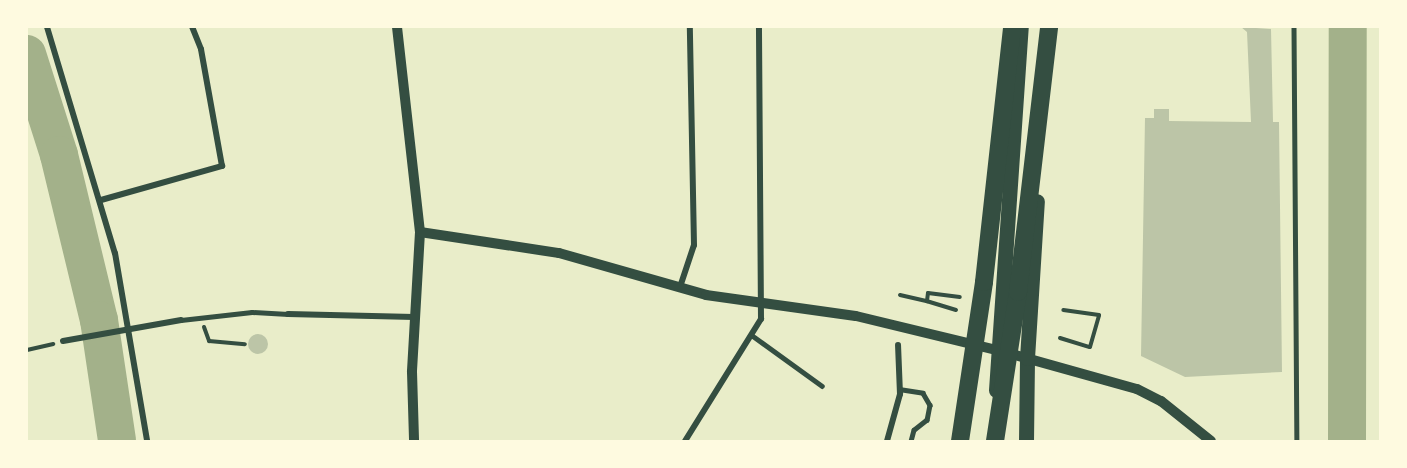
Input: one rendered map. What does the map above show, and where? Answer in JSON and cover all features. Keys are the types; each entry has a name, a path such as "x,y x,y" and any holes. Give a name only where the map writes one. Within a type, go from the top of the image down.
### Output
{"highway":[{"path":"960,441 984,282 1012,27"},
{"path":"996,441 1018,292 1049,27"}],"main road":[{"path":"996,441 997,350 1021,27"},
{"path":"1026,441 1027,358 1049,27"}],"street":[{"path":"47,27 101,200 147,441"},
{"path":"101,200 222,166 201,49 192,27"},
{"path":"397,27 420,232 414,317 414,441"},
{"path":"680,287 694,245 690,27"},
{"path":"687,440 753,336 764,303 759,27"},
{"path":"420,232 559,253 680,287 764,303 856,316 997,350 1137,389 1161,400 1211,441"},
{"path":"288,314 414,317"},
{"path":"63,341 125,328 181,321"},
{"path":"887,441 899,389 898,345"}],"lane":[{"path":"1294,27 1297,441"},
{"path":"181,321 252,312 288,314"},
{"path":"753,336 822,386"},
{"path":"899,389 923,393 930,405 927,420 914,430 911,441"}],"path":[{"path":"927,302 928,293 960,297"},
{"path":"900,295 956,310"},
{"path":"1060,338 1090,347 1099,315 1063,310"},
{"path":"201,318 209,341 245,344"},
{"path":"27,350 63,341"}],"building":[{"path":"1241,27 1271,29 1273,122 1279,122 1282,372 1185,377 1141,356 1145,118 1154,118 1154,109 1169,109 1169,121 1251,122 1247,32"},
{"path":"258,334 265,337 268,344 265,351 258,354 251,351 248,344 251,337"}],"waterway":[{"path":"1347,441 1348,27"},
{"path":"27,54 59,155 99,320 117,441"}]}
